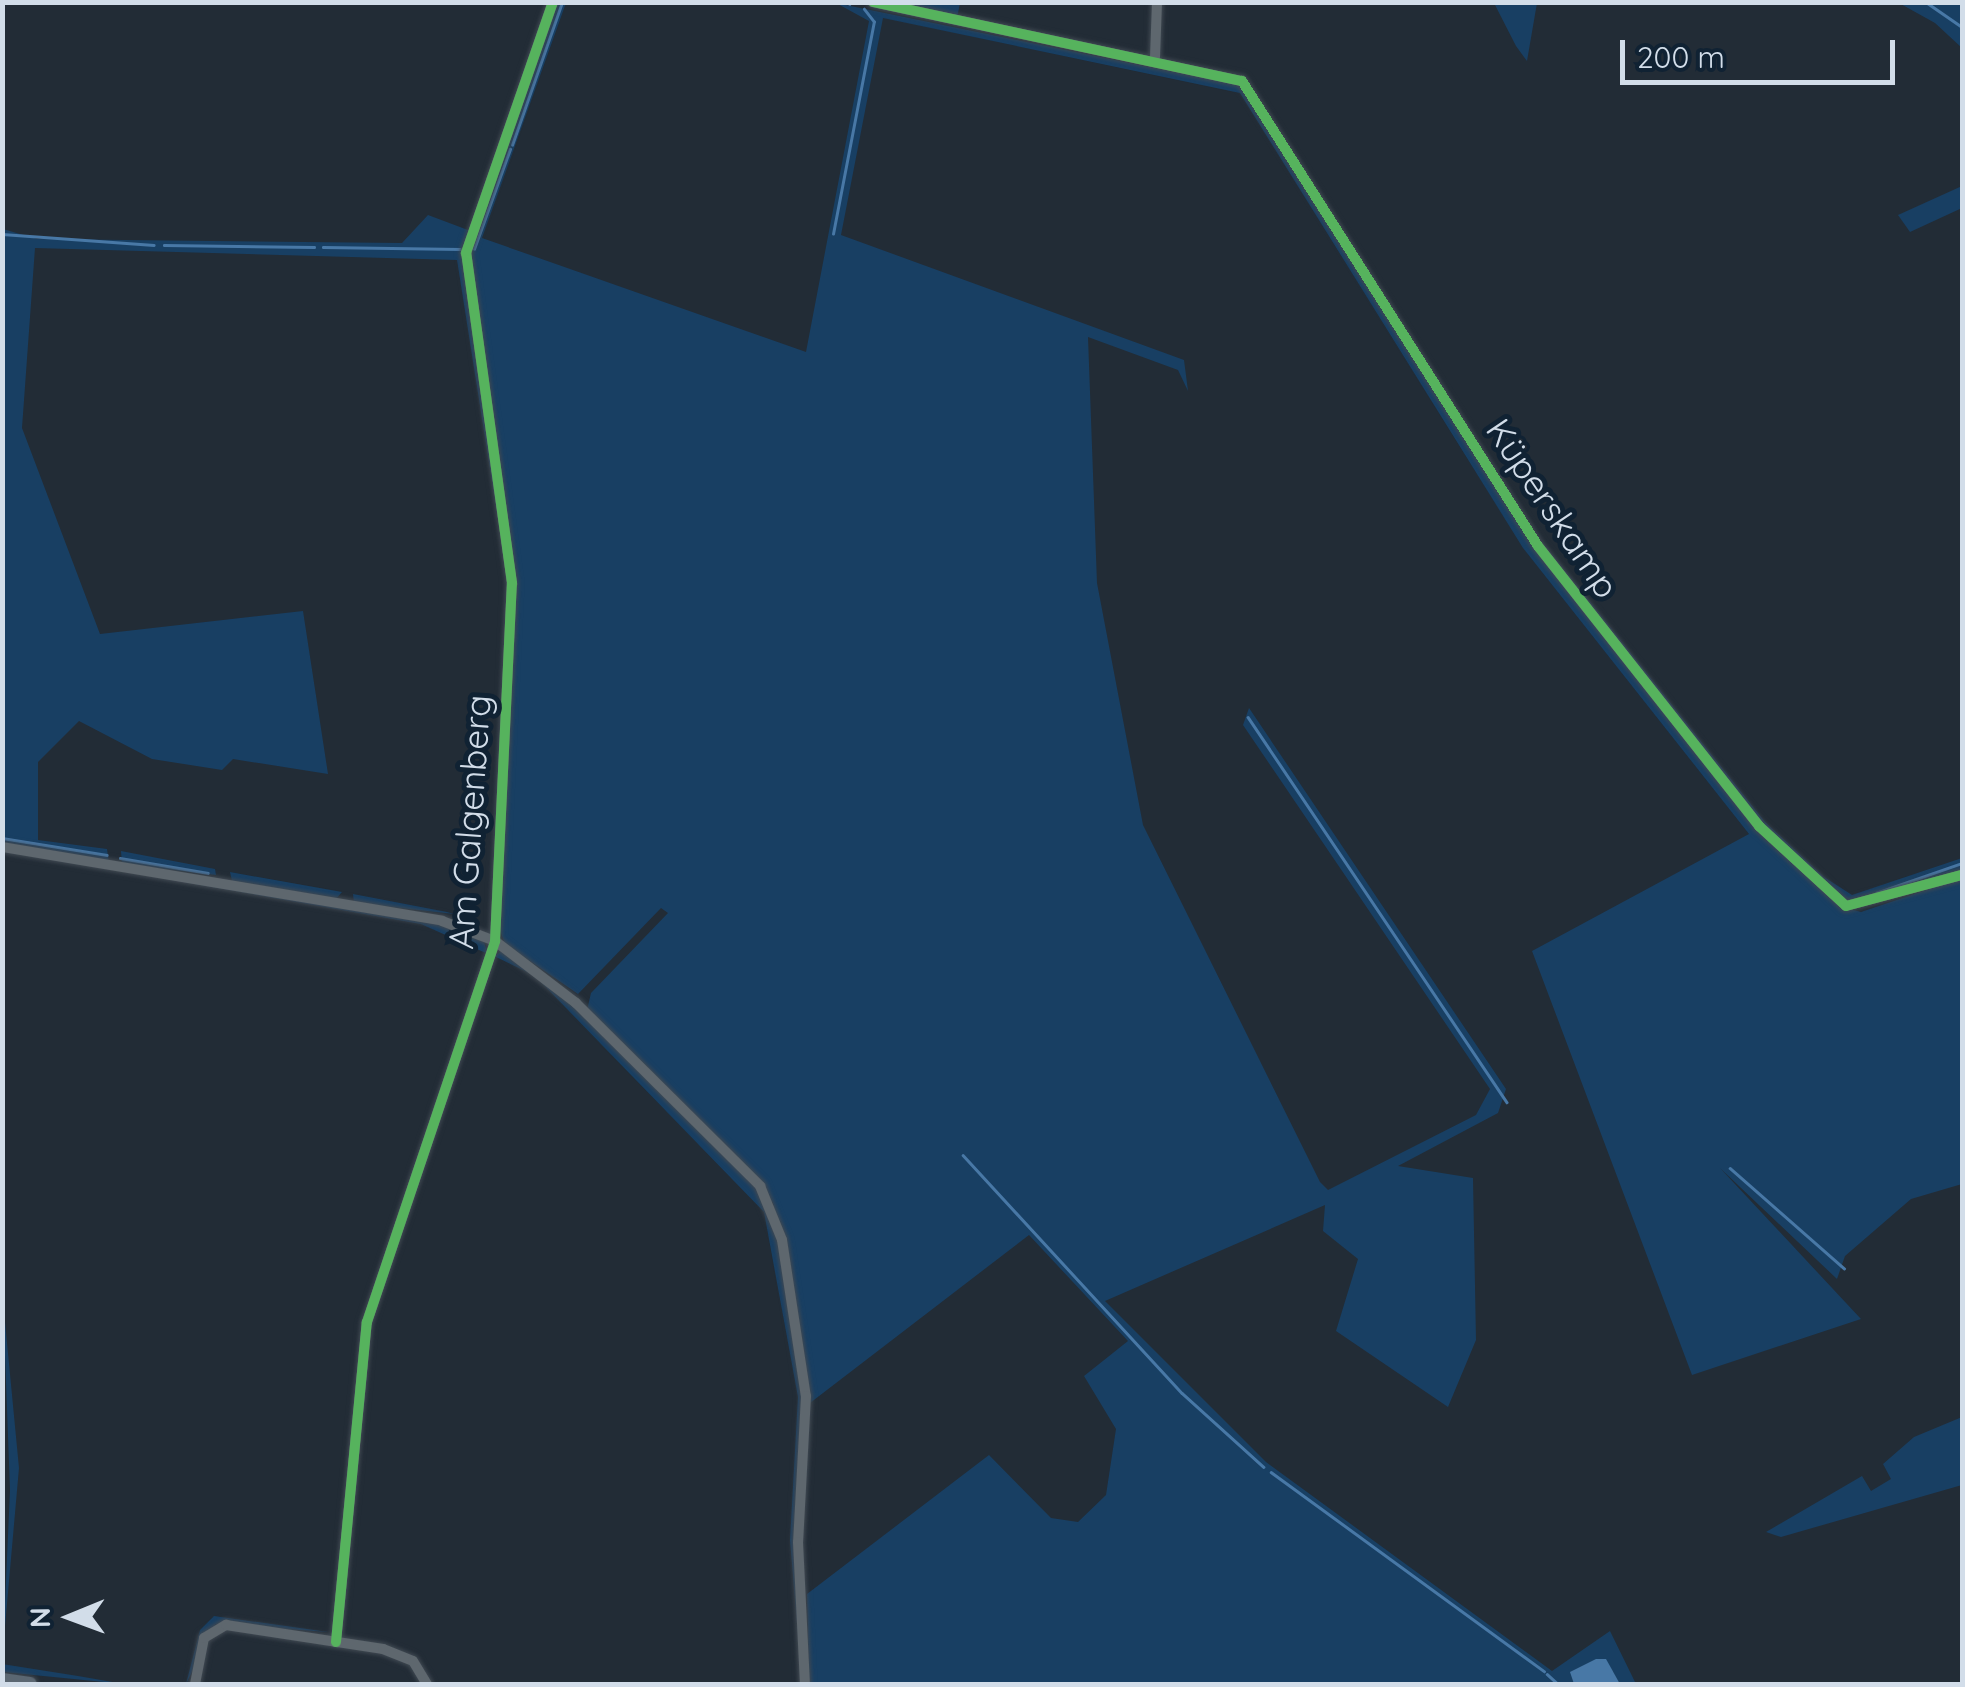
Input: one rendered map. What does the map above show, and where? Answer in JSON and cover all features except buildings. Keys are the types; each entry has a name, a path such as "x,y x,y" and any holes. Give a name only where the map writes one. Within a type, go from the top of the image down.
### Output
{"main road":[{"path":"2,1680 30,1684"}],"street":[{"name":"Am Galgenberg","path":"336,1642 367,1322 495,941 512,582 466,253 553,2"},
{"path":"872,2 1154,57 1157,2"},
{"name":"Küperskamp","path":"1154,57 1221,72 1258,96 1538,546 1778,846 1846,906 1861,908 1962,876"},
{"name":"Am Galgenberg","path":"2,847 442,920 495,941 576,1003 772,1206 806,1396 798,1542 805,1684"},
{"path":"196,1684 200,1648 216,1626 336,1642 404,1656 427,1684"}],"shaded area":[{"path":"557,3 566,3 482,238 806,352 869,21 836,3 1242,86 1514,515 1758,829 1846,908 1861,912 1962,878 1962,1184 1911,1199 1845,1256 1837,1279 1720,1168 1861,1319 1692,1375 1532,951 1749,834 1523,548 1240,93 883,18 841,235 1184,360 1188,391 1178,370 1088,337 1097,583 1143,825 1320,1182 1328,1190 1476,1115 1490,1089 1243,725 1249,708 1506,1089 1498,1113 1398,1166 1473,1178 1476,1340 1448,1407 1336,1331 1358,1259 1323,1231 1325,1205 1105,1301 1266,1462 1552,1671 1610,1631 1636,1684 1620,1684 1605,1659 1571,1673 1574,1684 809,1684 807,1594 989,1455 1051,1518 1078,1522 1106,1495 1116,1429 1084,1376 1128,1341 1029,1235 810,1403 773,1203 587,1010 591,993 668,913 661,908 578,994 505,944 498,925 513,582 469,255"},
{"path":"884,3 960,3 957,18"},
{"path":"1494,3 1537,3 1527,61 1516,46"},
{"path":"1899,3 1962,3 1962,48 1935,23"},
{"path":"1962,186 1962,208 1910,232 1898,215"},
{"path":"428,215 468,230 464,265 508,583 457,260 35,248 22,428 100,634 303,611 328,774 233,759 222,770 152,759 79,721 38,762 38,840 107,849 109,863 3,844 3,229 37,239 402,243"},
{"path":"1521,515 1765,822 1824,877 1852,895 1962,858 1962,873 1852,905 1780,845"},
{"path":"2,850 441,924 484,942 488,954 421,924"},
{"path":"121,851 215,869 216,875 122,864"},
{"path":"230,872 342,892 335,900 232,881"},
{"path":"353,894 447,912 454,914 354,903"},
{"path":"502,951 538,970 757,1187 780,1240 803,1397 802,1684 790,1540 798,1397 764,1212 535,976 494,956"},
{"path":"3,1301 19,1468 3,1649 10,1490"},
{"path":"1962,1417 1962,1485 1781,1537 1766,1532 1862,1476 1871,1491 1891,1479 1883,1464 1914,1437"},
{"path":"214,1616 328,1632 216,1624 186,1684 200,1630"},
{"path":"1596,1659 1606,1659 1620,1684 1574,1684 1570,1672"},
{"path":"2,1664 78,1676 124,1684 3,1672"}],"waterway":[{"path":"512,145 562,2"},
{"path":"846,2 850,4"},
{"path":"1926,2 1962,27"},
{"path":"833,234 874,22 864,9"},
{"path":"474,249 510,149"},
{"path":"2,234 154,245"},
{"path":"164,245 314,247"},
{"path":"323,247 460,249"},
{"path":"1248,717 1507,1102"},
{"path":"2,838 107,855"},
{"path":"120,858 208,873"},
{"path":"1876,893 1962,863"},
{"path":"963,1155 1182,1393 1264,1467"},
{"path":"1730,1168 1844,1268"},
{"path":"1271,1472 1544,1671"},
{"path":"1547,1674 1558,1684"}],"cycle path":[{"path":"336,1642 367,1322 495,941 512,583 466,253 553,2"},
{"path":"873,2 1242,81 1538,546 1759,826 1846,906 1962,875"}]}
